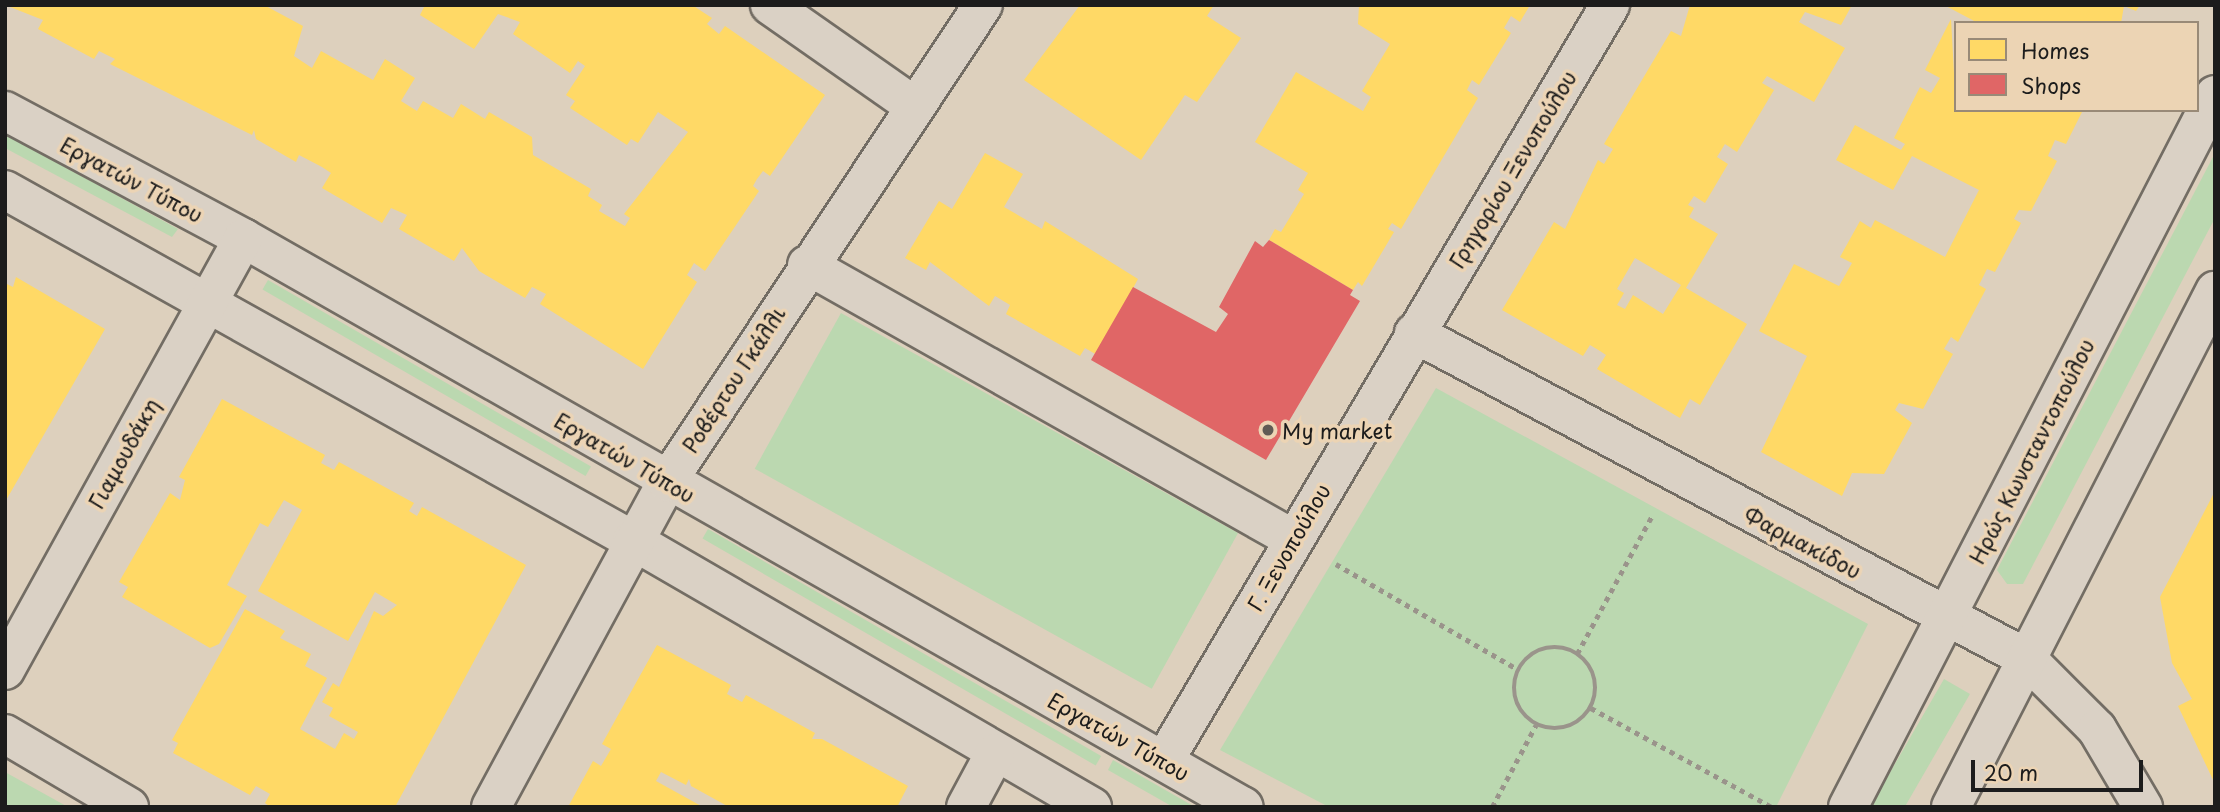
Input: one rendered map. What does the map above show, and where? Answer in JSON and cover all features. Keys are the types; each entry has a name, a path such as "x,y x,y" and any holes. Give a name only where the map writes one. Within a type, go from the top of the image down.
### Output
{"street":[{"path":"770,5 914,106"},
{"name":"Ροβέρτου Γκάλλι","path":"491,807 632,540 667,482 807,265 983,5"},
{"name":"Γρηγορίου Ξενοπούλου","path":"1414,333 1610,5"},
{"name":"Ηρώς Κωνσταντοπούλου","path":"1848,807 2215,95"},
{"name":"Εργατών Τύπου","path":"5,111 243,238 667,482 1244,807"},
{"path":"5,190 207,299 632,540 1092,807"},
{"name":"Γιαμουδάκη","path":"5,670 243,238"},
{"path":"807,265 1293,539"},
{"path":"1951,807 2215,290"},
{"name":"Φαρμακίδου","path":"1414,333 1945,618 2026,658 2097,729 2143,807"},
{"name":"Γ. Ξενοπούλου","path":"1164,761 1414,333"},
{"path":"5,734 129,807"},
{"path":"966,807 995,753"}],"path":[{"path":"1577,653 1675,473"},
{"path":"1293,539 1517,669"},
{"path":"1547,647 1577,653 1593,672 1591,708 1562,730 1536,725 1516,705 1517,669 1547,647"},
{"path":"1591,708 1772,807"},
{"path":"1492,807 1536,725"}],"green space":[{"path":"5,134 178,229 172,237 5,148"},
{"path":"2215,153 2215,218 2023,584 2007,584 1997,570"},
{"path":"268,280 591,466 586,476 262,290"},
{"path":"841,313 1238,533 1152,689 755,469"},
{"path":"1436,388 1868,624 1776,807 1329,807 1220,750"},
{"path":"708,529 1101,756 1096,766 702,539"},
{"path":"1944,679 1970,694 1905,807 1878,807 1872,804"},
{"path":"1113,760 1195,807 1173,807 1108,770"},
{"path":"5,772 68,807 5,807"}],"building: Homes":[{"path":"5,5 264,5 303,26 294,56 312,68 321,51 373,80 385,59 415,78 401,101 417,111 423,101 453,118 461,104 485,119 489,112 532,137 533,155 591,189 588,196 602,205 599,211 625,226 630,218 624,214 688,132 658,112 638,143 631,139 627,145 570,108 575,101 566,95 585,66 578,61 570,73 513,34 520,22 498,14 474,49 420,15 425,5 692,5 712,18 707,24 719,34 725,26 825,95 770,176 763,171 757,179 753,186 759,191 705,271 694,263 687,275 697,282 643,369 540,304 546,294 532,287 525,298 479,271 462,248 454,261 399,229 407,215 391,208 382,223 322,188 331,173 322,167 299,155 296,162 256,139 254,130 252,135 110,64 115,59 99,51 94,59 38,29 43,20"},
{"path":"1080,5 1214,5 1207,16 1241,38 1197,102 1185,95 1141,160 1024,80"},
{"path":"1359,5 1530,5 1520,22 1511,16 1504,28 1511,33 1479,85 1472,80 1467,90 1478,98 1401,229 1392,223 1388,229 1394,232 1362,286 1358,282 1353,290 1269,240 1275,229 1281,232 1304,194 1298,190 1308,173 1255,142 1296,72 1363,111 1371,97 1362,91 1390,44 1358,24"},
{"path":"1690,5 1852,5 1841,25 1805,12 1799,22 1845,48 1814,102 1767,76 1762,83 1774,90 1737,152 1725,144 1717,157 1728,164 1705,203 1694,196 1688,205 1694,208 1689,217 1718,234 1686,288 1747,324 1700,405 1690,399 1680,418 1597,369 1606,355 1600,351 1590,345 1583,356 1502,310 1554,222 1565,229 1598,160 1604,164 1613,149 1604,144 1671,31 1681,36","holes":["1635,258 1681,285 1663,314 1633,295 1625,309 1617,305 1624,293 1617,289"]},
{"path":"1944,5 2140,5 2136,11 2124,6 2121,21 1974,21"},
{"path":"1951,19 1954,112 2082,112 2066,144 2055,140 2048,156 2057,161 2031,211 2019,210 2014,219 2021,223 1995,272 1987,269 1979,285 1986,289 1958,342 1951,337 1944,349 1953,354 1923,409 1899,403 1895,410 1912,423 1884,474 1852,473 1842,496 1761,452 1807,356 1759,331 1794,264 1839,286 1852,263 1840,257 1860,221 1871,228 1875,220 1945,257 1979,190 1912,156 1893,190 1836,160 1855,125 1901,150 1905,144 1894,138 1920,87 1931,93 1940,78 1925,70"},
{"path":"985,153 1023,174 1004,207 1042,229 1045,221 1138,279 1097,355 1085,348 1080,356 1006,314 1010,305 995,296 989,306 930,262 926,270 905,258 939,201 952,209"},
{"path":"16,277 105,329 5,502 5,283 13,287"},
{"path":"222,399 325,455 321,463 334,470 339,462 414,503 409,511 417,516 422,507 526,565 395,807 270,807 265,803 270,794 256,786 250,795 173,753 178,743 172,740 245,609 285,631 280,638 311,654 305,666 327,678 300,729 335,749 344,733 354,739 358,732 329,716 333,708 322,702 333,683 339,687 374,611 383,616 397,605 375,592 348,641 258,591 302,510 284,500 268,527 260,523 227,585 247,596 219,644 210,648 122,597 128,587 119,582 170,493 180,500 185,480 179,477"},
{"path":"2215,491 2215,784 2178,706 2192,699 2172,663 2160,597"},
{"path":"657,645 731,685 727,694 742,702 746,695 815,733 812,739 822,739 908,786 897,807 729,807 691,786 689,779 686,785 661,772 656,781 703,807 568,807 593,761 601,766 611,749 602,744"}],"building: Shops":[{"path":"1269,240 1353,290 1350,295 1360,301 1266,460 1091,360 1133,287 1216,332 1228,314 1219,307 1255,241 1263,247"}],"place":[{"name":"My market","path":"1268,430"}]}
